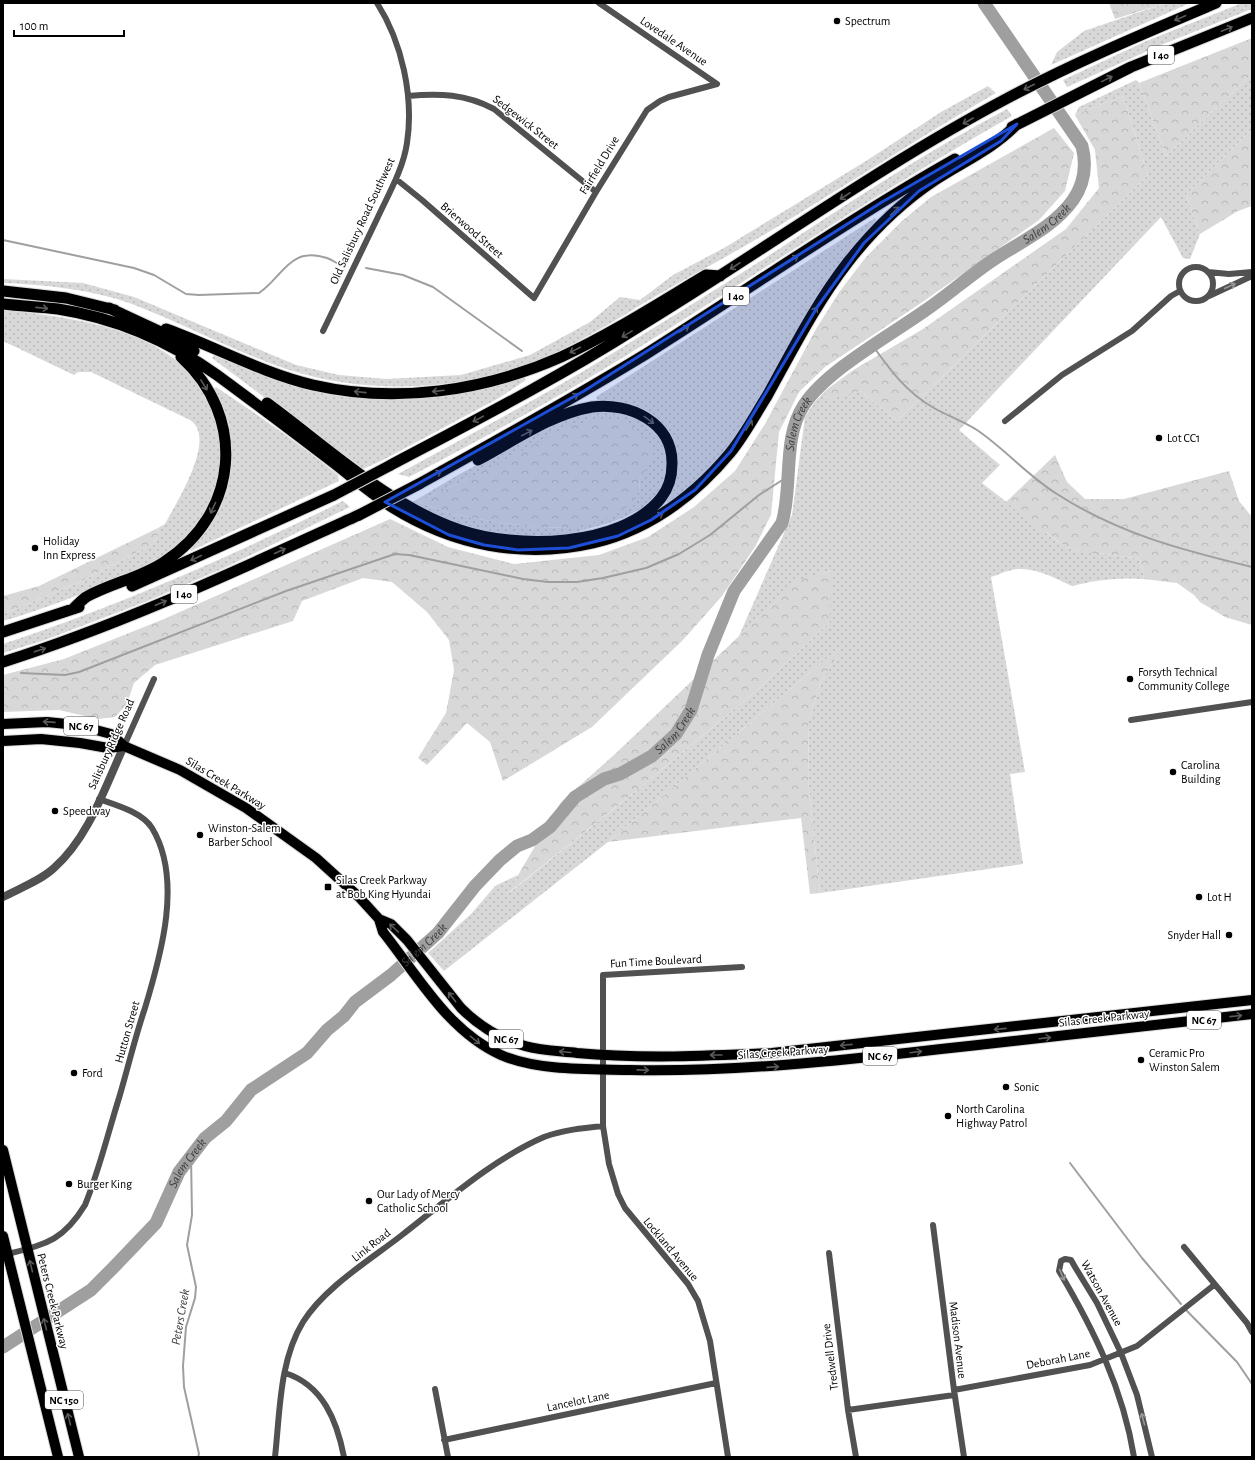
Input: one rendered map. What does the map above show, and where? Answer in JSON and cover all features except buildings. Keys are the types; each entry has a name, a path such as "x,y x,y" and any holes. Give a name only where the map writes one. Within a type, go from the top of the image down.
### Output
{"highway":[{"name":"I 40","path":"3,632 73,609 150,580 334,495 550,379 635,330 900,160 1002,101 1095,54 1216,3"},
{"name":"I 40","path":"3,662 63,643 199,588 360,515 454,465 591,387 882,202 1017,124 1131,67 1252,18"},
{"path":"3,304 57,309 86,315 116,323 156,339 198,362 217,375 393,507 432,528 466,541 518,550 563,548 603,540 651,520 681,501 708,477 742,436 822,300 848,262 864,243 888,218 919,192 946,173 1001,141 1017,124"},
{"path":"3,291 66,298 109,308 190,338 270,372 314,385 360,392 416,394 478,385 536,367 590,342 706,275 720,276"},
{"path":"109,308 165,334 197,353 401,503 446,525 480,536 513,541 546,542 578,538 621,526 641,516 662,497 670,480 672,461 668,443 660,429 638,412 606,406 583,409 557,417 473,462 454,465"},
{"path":"73,609 86,597 150,571 186,546 204,525 212,512 223,484 226,444 220,417 215,403 196,372 180,356 156,339"}],"main road":[{"name":"Silas Creek Parkway","path":"3,724 47,722 76,725 111,734 124,746 180,770 263,820 316,858 359,897 379,919 391,924 407,940 470,1017 495,1034 510,1041 539,1050 604,1055 722,1056 772,1053 1252,1000"},
{"name":"Silas Creek Parkway","path":"6,742 65,741 108,748 124,746"},
{"name":"Silas Creek Parkway","path":"379,919 382,932 421,980 446,1015 479,1043 503,1056 525,1062 558,1067 682,1071 775,1067 1252,1014"},
{"path":"1063,1036 1074,1029 1160,1019 1162,1010"},
{"name":"Peters Creek Parkway","path":"3,1150 26,1249 79,1457"},
{"name":"NC 150","path":"3,1236 58,1457"}],"street":[{"name":"Old Salisbury Road Southwest","path":"323,331 396,179 407,144 408,96 396,43 387,20 377,3"},
{"name":"Lovedale Avenue","path":"599,3 717,84"},
{"name":"Fairfield Drive","path":"534,298 596,192 647,110 660,101 674,95 717,84"},
{"name":"Sedgewick Street","path":"408,96 442,93 457,95 494,108 596,192"},
{"name":"Brierwood Street","path":"396,179 534,298"},
{"path":"1252,272 1229,274 1208,272 1197,267 1186,270 1179,280 1180,292 1188,300 1199,302 1252,276"},
{"path":"1208,272 1211,276 1213,287 1209,296"},
{"path":"1005,421 1062,375 1132,331 1171,296 1180,292"},
{"name":"Salisbury Ridge Road","path":"3,896 46,874 54,868 72,848 87,826 154,679"},
{"path":"1131,720 1252,702"},
{"name":"Hutton Street","path":"8,1254 49,1242 62,1234 85,1205 147,1003 162,941 167,874 158,839 151,827 142,817 99,799"},
{"name":"Fun Time Boulevard","path":"604,1055 603,975 742,967"},
{"name":"Lockland Avenue","path":"604,1055 603,1126 609,1164 618,1194 625,1208 688,1284 698,1302 710,1341 728,1457"},
{"name":"Link Road","path":"275,1457 285,1373 290,1353 303,1322 322,1298 356,1270 505,1158 544,1137 573,1129 603,1126"},
{"name":"Madison Avenue","path":"933,1225 954,1392 964,1457"},
{"path":"1184,1247 1247,1323 1252,1332"},
{"name":"Tredwell Drive","path":"829,1253 848,1410 856,1457"},
{"name":"Watson Avenue","path":"1134,1457 1127,1422 1116,1385 1106,1359 1088,1321 1059,1271 1061,1261 1066,1259 1071,1260 1097,1303 1121,1353 1137,1395 1152,1457"},
{"name":"Deborah Lane","path":"848,1410 954,1392 1090,1365 1137,1346 1214,1285"},
{"path":"285,1373 301,1379 319,1395 335,1420 344,1457"},
{"name":"Lancelot Lane","path":"444,1440 716,1383"},
{"path":"435,1389 448,1457"}],"highlighted area":[{"path":"1017,124 1001,141 919,191 864,243 818,306 731,451 695,490 651,520 618,536 569,548 518,550 484,545 449,535 385,502 584,391 882,202"}],"green space":[{"path":"1109,3 1166,3 1115,19"},
{"path":"1166,3 1190,3 1051,65 1057,52 1084,31"},
{"path":"1242,3 1252,3 1252,9 1161,45 1067,87 1063,80 1144,42"},
{"path":"1252,38 1252,74 1166,156 1139,83"},
{"path":"1252,74 1252,129 1186,195 1200,234 1190,259 1183,258 1161,217 959,430 1000,465 982,483 1061,544 1079,553 1098,553 1140,559 1144,579 1126,578 1089,582 1072,586 1043,573 1027,569 1007,571 991,577 1025,772 1010,774 1023,864 820,893 808,780 809,720 821,682 844,644 608,842 444,971 428,953 472,913 495,886 518,875 509,893 641,787 756,691 830,622 830,571 798,581 739,636 792,515 805,417 814,403 826,390 827,399 861,391 897,421 1148,175 1123,96 1075,115 1079,107 1136,80 1139,83 1166,156"},
{"path":"988,86 996,93 809,208 583,339 541,359 519,367 497,374 458,382 419,386 380,386 340,382 313,377 286,369 234,349 158,314 116,299 84,291 36,285 3,283 3,279 83,283 134,297 296,365 339,375 386,379 461,375 530,355 590,322 620,297 640,300 673,275 724,248 866,161 941,112"},
{"path":"1123,96 1148,175 897,421 861,391 827,400 826,390 855,369 923,329 1066,229 1099,188 1095,150 1075,115"},
{"path":"1007,109 1012,116 964,143 871,200 612,364 526,414 409,477 398,474 587,369 738,276 892,176"},
{"path":"1054,128 1074,153 1065,191 1039,220 924,301 825,367 799,392 779,432 771,515 755,547 722,596 683,640 592,727 503,781 490,742 467,723 427,765 418,758 446,713 454,670 449,640 427,612 392,582 363,578 302,601 293,621 155,665 134,683 127,704 115,717 98,719 59,710 3,712 3,675 64,659 164,619 390,519 448,547 514,564 599,555 648,537 694,507 735,471 765,424 816,329 840,291 866,257 902,221 931,197"},
{"path":"1252,129 1252,206 1238,211 1200,234 1186,195"},
{"path":"875,218 877,222 733,441 723,454 691,488 668,503 664,499 670,440 612,402 598,401 596,397"},
{"path":"3,310 74,320 110,328 144,341 173,358 197,382 213,412 220,451 220,463 216,486 212,498 201,519 183,541 155,563 60,602 3,621 3,614 80,582 153,544 159,533 158,528 165,524 185,487 197,455 199,441 197,429 190,420 91,372 78,372 74,375 3,341"},
{"path":"214,355 259,374 293,386 332,395 360,398 415,398 470,390 524,377 526,380 499,398 383,460 361,470 212,358"},
{"path":"216,387 308,452 338,475 339,481 191,551 190,546 229,461 213,390"},
{"path":"609,410 639,418 658,434 666,450 667,468 665,480 650,504 625,517 609,523 559,537 508,537 456,525 411,503 458,475 555,423 577,414","holes":["647,466 640,478 639,491 572,528 539,527 496,522 452,514 418,502 472,477"]},
{"path":"596,420 622,421 630,424 642,436 654,456 640,478 639,491 635,501 622,511 600,521 572,528 539,527 496,522 452,514 418,502 472,477 568,426"},
{"path":"1055,455 1067,482 1085,499 1124,499 1229,471 1239,501 1252,517 1252,625 1225,617 1200,602 1194,595 1177,583 1144,579 1140,559 1098,553 1079,553 1061,544 1046,532 1041,533 1006,502"},
{"path":"343,501 350,507 224,568 145,602 45,640 3,653 3,644 133,596 260,541"},
{"path":"158,528 159,533 153,544 80,582 3,614 3,596 39,586"},
{"path":"831,571 830,622 756,691 641,787 507,894 561,802 614,755 798,580"},
{"path":"845,643 821,682 809,720 808,780 820,893 810,894 801,818 608,842"}],"waterway":[{"name":"Salem Creek","path":"3,1347 91,1290 156,1223 179,1172 205,1138 226,1121 251,1090 307,1053 327,1030 344,1016 355,1002 391,975 438,933 475,886 500,860 517,846 532,840 550,827 575,797 604,779 620,774 652,756 676,734 691,710 708,655 734,591 782,523 787,494 790,447 797,418 804,405 814,392 842,367 932,306 993,260 1046,226 1065,210 1073,200 1080,187 1084,174 1085,167 1082,146 984,3"},
{"path":"3,240 134,268 154,275 186,294 199,295 259,293 288,265 304,256 314,255 327,258 343,266"},
{"path":"366,268 403,275 433,287 522,351"},
{"path":"873,346 893,372 915,395 934,408 977,430 1046,487 1080,508 1127,530 1152,539 1176,547 1252,567"},
{"path":"21,673 65,675 79,672 286,591 395,554 409,555 523,579 548,582 577,582 603,578 646,568 679,554 710,535 759,495 787,477"},
{"name":"Peters Creek","path":"191,1157 192,1215 187,1245 196,1287 195,1298 186,1327 183,1366 184,1387 199,1454 198,1457"},
{"path":"1070,1163 1142,1258 1181,1304"},
{"path":"1186,1310 1237,1362 1252,1384"}],"place":[{"name":"Spectrum","path":"837,21"},
{"name":"Lot CC1","path":"1159,438"},
{"name":"Holiday Inn Express","path":"35,548"},
{"name":"Forsyth Technical Community College","path":"1130,679"},
{"name":"Carolina Building","path":"1173,772"},
{"name":"Speedway","path":"55,811"},
{"name":"Winston-Salem Barber School","path":"200,835"},
{"name":"Silas Creek Parkway at Bob King Hyundai","path":"328,887"},
{"name":"Lot H","path":"1199,897"},
{"name":"Snyder Hall","path":"1229,935"},
{"name":"Ceramic Pro Winston Salem","path":"1141,1060"},
{"name":"Ford","path":"74,1073"},
{"name":"Sonic","path":"1006,1087"},
{"name":"North Carolina Highway Patrol","path":"948,1116"},
{"name":"Burger King","path":"69,1184"},
{"name":"Our Lady of Mercy Catholic School","path":"369,1201"}]}
